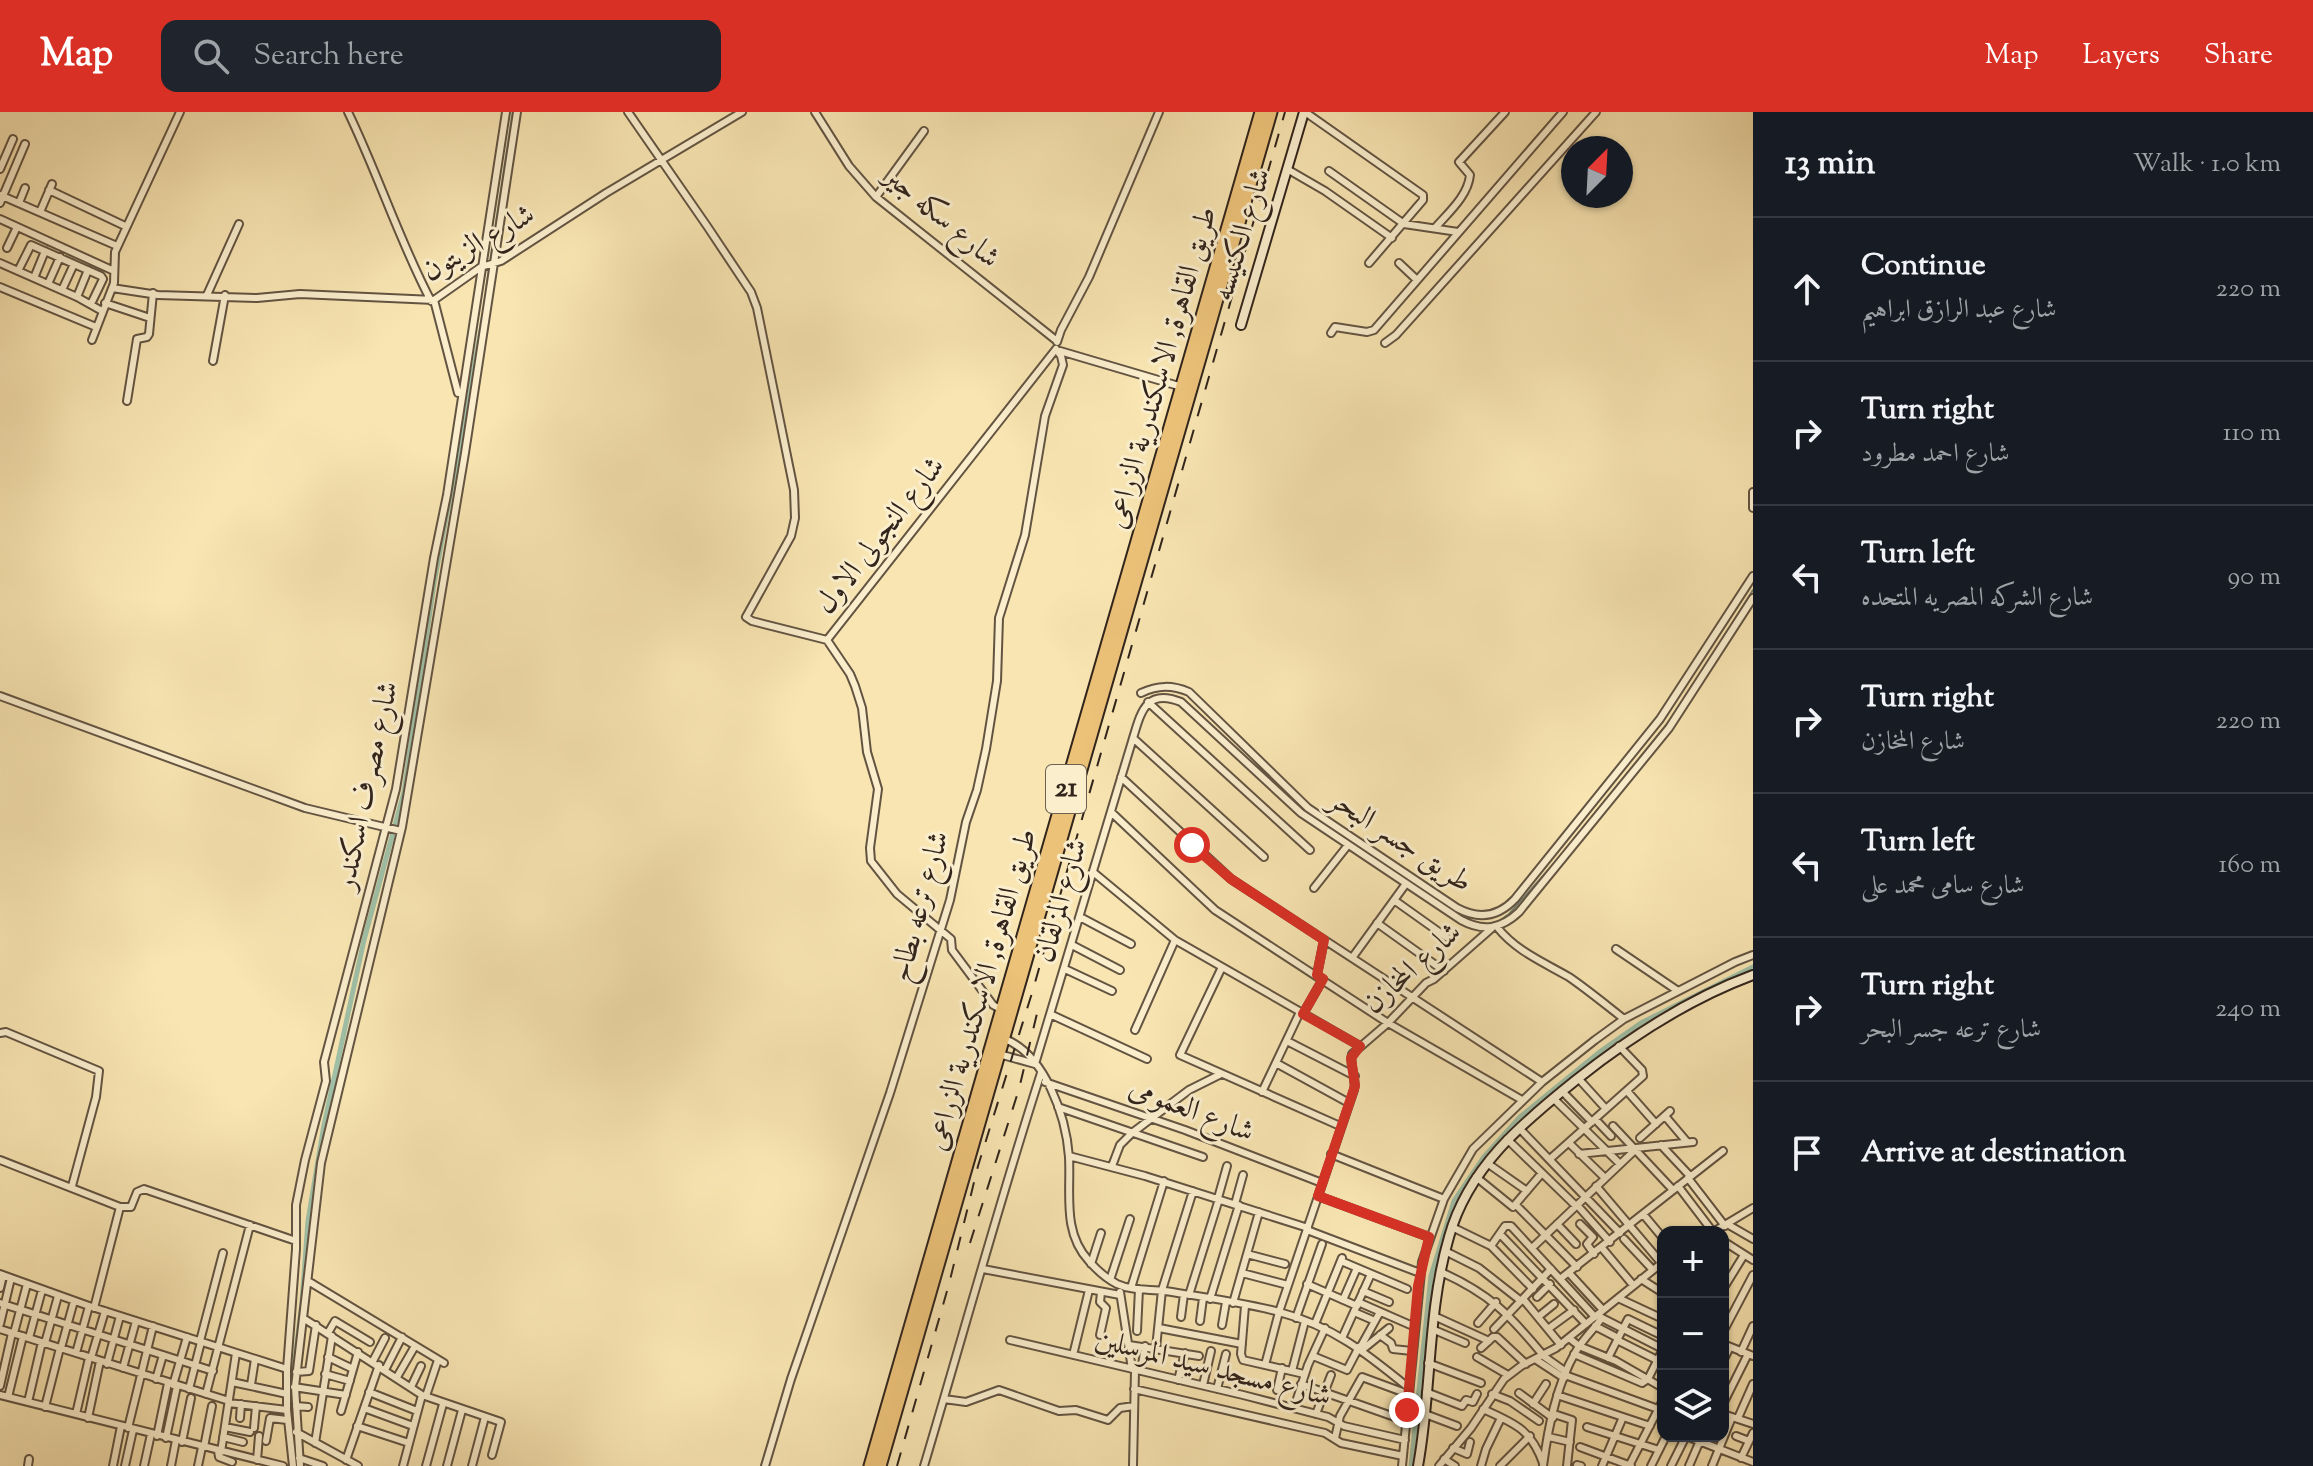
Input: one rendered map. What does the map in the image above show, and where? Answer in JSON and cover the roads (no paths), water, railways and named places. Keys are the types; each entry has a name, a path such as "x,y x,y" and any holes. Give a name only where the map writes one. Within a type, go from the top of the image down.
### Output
{"highway":[{"name":"طريق القاهرة, الاسكندرية الزراعى","path":"870,1466 1261,112"},
{"name":"طريق القاهرة, الاسكندرية الزراعى","path":"880,1466 1271,112"}],"street":[{"path":"92,340 112,288 113,258 117,246 180,112"},
{"path":"348,112 417,273 433,300 460,401"},
{"name":"شارع مصرف اسكندر","path":"297,1460 287,1420 287,1369 299,1185 326,1081 324,1062 396,789 431,573 447,495 506,112"},
{"name":"شارع مصرف اسكندر","path":"293,1466 297,1460 296,1372 321,1163 401,831 517,112"},
{"path":"628,112 684,191 755,301 794,490 795,518 791,536 746,617 827,640"},
{"name":"شارع الزيتون","path":"112,288 257,298 300,294 433,300 742,112"},
{"name":"شارع سكه جير","path":"815,112 849,166 876,197 1057,341"},
{"name":"شارع ترعه بطاح","path":"765,1466 791,1379 889,1095 940,931 986,749 997,681 999,618 1025,535 1045,416 1063,365 1056,349 1057,341 1089,277 1159,112"},
{"path":"1305,112 1423,195 1423,200 1404,224 1369,263"},
{"name":"شارع الكنيسه","path":"1241,325 1305,112"},
{"path":"1435,228 1470,182 1470,175 1459,162 1505,112"},
{"path":"1331,333 1335,327 1367,332 1374,330 1563,112"},
{"path":"1385,343 1396,335 1596,112"},
{"path":"876,197 924,131"},
{"path":"0,169 13,139"},
{"path":"25,144 1,198 117,246"},
{"path":"1287,169 1325,191 1392,238"},
{"path":"1329,171 1404,224 1458,232"},
{"path":"40,212 51,187 125,226"},
{"path":"19,203 25,188"},
{"path":"0,219 114,271"},
{"path":"207,295 239,224"},
{"path":"7,248 17,227"},
{"path":"18,271 30,245 60,257 103,278 91,304"},
{"path":"34,278 45,251"},
{"path":"48,284 60,257"},
{"path":"0,263 91,304 150,318"},
{"path":"1399,263 1417,280"},
{"path":"62,290 74,264"},
{"path":"77,297 88,270"},
{"path":"0,287 96,327"},
{"path":"127,401 137,339 148,336 153,293"},
{"path":"213,361 225,295"},
{"path":"1056,349 1182,387"},
{"name":"شارع النجولى الاول","path":"940,931 897,894 871,861 878,789 867,752 860,701 850,674 827,640 1056,349"},
{"path":"1753,492 1753,508"},
{"name":"طريق جسر البحر","path":"1141,693 1161,686 1189,692 1308,808 1467,913 1488,916 1508,907 1521,893 1660,719 1753,576"},
{"path":"1624,1019 1572,980 1539,962 1494,927 1513,917 1529,900 1669,728 1753,598"},
{"path":"0,696 305,808 401,831"},
{"name":"طريق جسر البحر","path":"1147,703 1166,698 1181,702 1293,807 1467,924 1494,927"},
{"path":"1147,703 1310,850"},
{"name":"شارع المزلقان","path":"1035,1064 1133,738 1147,703"},
{"path":"1133,738 1264,857"},
{"path":"1121,777 1224,874 1542,1082"},
{"path":"1111,812 1211,907 1388,1023 1522,1100"},
{"path":"1314,888 1348,845"},
{"path":"1093,872 1175,940 1360,1046"},
{"path":"1352,958 1405,885"},
{"path":"1521,893 1529,900"},
{"path":"1394,900 1446,937"},
{"path":"1080,917 1131,944"},
{"path":"1377,923 1444,971"},
{"name":"شارع المخازن","path":"1265,1365 1279,1312 1355,1086 1351,1058 1426,983 1494,927"},
{"path":"940,931 951,939 952,950 993,1005 1002,1010"},
{"path":"1135,1030 1175,940"},
{"path":"1262,1092 1320,977 1324,940"},
{"path":"1072,945 1120,970"},
{"path":"1616,949 1678,991"},
{"path":"1402,1466 1420,1273 1429,1237 1444,1199 1473,1149 1542,1082 1624,1019 1753,955"},
{"path":"1222,967 1180,1055 1340,1126"},
{"path":"1065,969 1112,991"},
{"path":"1418,1466 1432,1329 1445,1251 1461,1203 1476,1177 1507,1139 1618,1046 1716,991 1753,975"},
{"path":"1052,1015 1147,1059"},
{"path":"0,1033 6,1032 97,1069 100,1073 72,1186"},
{"path":"1005,1039 1021,1047 1035,1064 1058,1107 1069,1156 1071,1229 1082,1254 1091,1264 1119,1285 1279,1312 1315,1324 1343,1336 1360,1348 1409,1391"},
{"path":"1287,1041 1355,1076"},
{"path":"1550,1159 1643,1074 1618,1046"},
{"path":"999,1054 1035,1064"},
{"path":"1276,1063 1349,1103"},
{"path":"924,1466 1041,1073"},
{"path":"1112,1166 1120,1145 1132,1133 1189,1090 1221,1074"},
{"path":"1578,1078 1606,1109"},
{"name":"شارع العمومى","path":"1045,1082 1152,1118 1322,1183"},
{"path":"1562,1091 1611,1136"},
{"path":"1627,1091 1656,1124"},
{"path":"1553,1098 1620,1164"},
{"path":"1058,1107 1203,1157"},
{"path":"1579,1154 1690,1142 1668,1113 1640,1138"},
{"path":"1613,1126 1676,1188 1708,1226"},
{"path":"1519,1128 1653,1270"},
{"path":"1507,1139 1610,1242"},
{"path":"1569,1143 1605,1178"},
{"path":"1661,1145 1726,1225 1753,1239"},
{"path":"1532,1248 1634,1149"},
{"path":"1560,1279 1622,1236 1629,1225 1723,1151"},
{"path":"1331,1154 1444,1199"},
{"path":"1069,1156 1237,1204 1420,1273"},
{"path":"0,1160 120,1207 131,1207 137,1192 144,1189 250,1225 311,1250"},
{"path":"1487,1163 1527,1191"},
{"path":"1181,1317 1227,1166"},
{"path":"1516,1206 1542,1173"},
{"path":"1200,1321 1237,1204 1243,1175"},
{"path":"1476,1177 1516,1206 1577,1267"},
{"path":"1137,1331 1135,1288 1164,1181"},
{"path":"1596,1186 1657,1257"},
{"path":"1156,1348 1162,1290 1193,1191"},
{"path":"1318,1196 1429,1237"},
{"path":"76,1353 120,1207"},
{"path":"1726,1225 1753,1208"},
{"path":"1222,1325 1242,1273 1259,1212"},
{"path":"1643,1214 1657,1231"},
{"path":"1110,1280 1130,1219"},
{"path":"1557,1224 1576,1244"},
{"path":"1580,1224 1593,1237 1587,1244 1594,1254"},
{"path":"206,1394 250,1225"},
{"path":"1491,1246 1509,1225 1599,1315 1657,1346"},
{"path":"1452,1227 1491,1246 1533,1289"},
{"path":"1091,1264 1101,1233"},
{"path":"1500,1234 1586,1324"},
{"path":"1296,1318 1322,1244"},
{"path":"1729,1245 1753,1260"},
{"path":"1602,1248 1633,1285"},
{"path":"1445,1251 1472,1263 1522,1300 1561,1345"},
{"path":"189,1389 223,1253"},
{"path":"1247,1254 1285,1264"},
{"path":"1730,1277 1744,1255"},
{"path":"1315,1324 1342,1260 1407,1289"},
{"path":"1439,1466 1508,1375 1561,1345 1657,1267"},
{"path":"1343,1300 1357,1268"},
{"path":"983,1269 1120,1295"},
{"path":"1494,1329 1551,1269"},
{"path":"1441,1272 1496,1302 1509,1314 1540,1356 1565,1375 1657,1412 1630,1466 1580,1447"},
{"path":"1242,1273 1288,1285"},
{"path":"1569,1273 1599,1315"},
{"path":"1343,1336 1371,1274"},
{"path":"0,1288 2,1275 58,1296 287,1369"},
{"path":"1729,1319 1753,1276"},
{"path":"11,1278 2,1304 0,1326 13,1333 229,1402 287,1410"},
{"path":"1641,1279 1657,1289"},
{"path":"308,1281 441,1362 417,1411 403,1466"},
{"path":"0,1386 27,1284"},
{"path":"1307,1284 1356,1307 1375,1321"},
{"path":"1537,1297 1550,1284"},
{"path":"1119,1285 1136,1370"},
{"path":"42,1290 4,1396 283,1466"},
{"path":"1073,1355 1089,1290"},
{"path":"1363,1291 1389,1302"},
{"path":"1100,1335 1106,1308 1100,1302 1101,1292"},
{"path":"28,1402 58,1296"},
{"path":"1618,1298 1657,1316"},
{"path":"45,1407 74,1301"},
{"path":"1478,1323 1496,1302"},
{"path":"2,1304 213,1371"},
{"path":"1538,1317 1554,1304"},
{"path":"1245,1306 1242,1357 1246,1361 1304,1374"},
{"path":"1356,1307 1380,1312 1415,1327"},
{"path":"1548,1329 1574,1310"},
{"path":"76,1414 105,1311"},
{"path":"1313,1356 1347,1370 1380,1312"},
{"path":"1545,1465 1557,1395 1574,1354 1595,1326 1599,1315"},
{"path":"88,1418 120,1316"},
{"path":"1434,1316 1489,1341"},
{"path":"303,1318 424,1395 501,1422 492,1455"},
{"path":"1608,1358 1629,1319 1657,1333"},
{"path":"123,1368 136,1321"},
{"path":"315,1443 330,1334 335,1321 370,1342"},
{"path":"1292,1371 1305,1321"},
{"path":"296,1372 309,1371 316,1325"},
{"path":"113,1466 127,1428 153,1326"},
{"path":"1574,1354 1642,1383 1648,1379 1657,1360 1595,1326"},
{"path":"1729,1392 1747,1354 1753,1326"},
{"path":"1159,1328 1242,1344"},
{"path":"1294,1408 1304,1374 1325,1328"},
{"path":"1360,1348 1389,1328"},
{"path":"1432,1329 1465,1343"},
{"path":"1380,1335 1391,1342 1393,1349 1412,1351"},
{"path":"144,1466 187,1337"},
{"path":"379,1365 402,1337"},
{"path":"1481,1348 1497,1337 1508,1352 1526,1364"},
{"path":"346,1460 379,1365 385,1338"},
{"path":"1569,1338 1579,1346 1657,1384"},
{"name":"شارع مسجد سيد المرسلين","path":"1010,1340 1294,1408 1405,1440"},
{"path":"1129,1345 1199,1356"},
{"path":"397,1377 415,1346"},
{"path":"1133,1466 1134,1389 1136,1370 1145,1346"},
{"path":"1203,1385 1211,1351"},
{"path":"341,1411 358,1352"},
{"path":"232,1462 219,1457 236,1353"},
{"path":"1178,1380 1185,1353"},
{"path":"1217,1389 1226,1354"},
{"path":"156,1379 163,1355"},
{"path":"328,1357 353,1369"},
{"path":"1477,1357 1508,1375"},
{"path":"251,1385 255,1359"},
{"path":"1428,1363 1481,1383"},
{"path":"411,1387 421,1366"},
{"path":"1277,1390 1282,1368"},
{"path":"325,1374 350,1381"},
{"path":"1316,1414 1331,1375"},
{"path":"1335,1438 1338,1423 1360,1379 1409,1391"},
{"path":"232,1382 287,1391 295,1387 346,1395"},
{"path":"166,1438 173,1384"},
{"path":"1301,1384 1406,1421"},
{"path":"1533,1404 1546,1384"},
{"path":"1712,1466 1735,1418 1750,1400 1753,1384"},
{"path":"1134,1389 1325,1433 1341,1443 1403,1456"},
{"path":"944,1399 966,1402 999,1390 1059,1411 1078,1411 1108,1420 1120,1408 1134,1406"},
{"path":"369,1392 417,1411"},
{"path":"1426,1392 1462,1406 1466,1400 1473,1402 1477,1394"},
{"path":"1519,1393 1553,1416 1572,1420 1567,1466"},
{"path":"1492,1394 1510,1401 1539,1421"},
{"path":"1557,1395 1650,1426"},
{"path":"171,1466 191,1398"},
{"path":"240,1418 241,1404"},
{"path":"426,1466 443,1404"},
{"path":"200,1466 212,1406"},
{"path":"225,1427 252,1430 256,1406"},
{"path":"296,1406 308,1407"},
{"path":"364,1408 413,1426"},
{"path":"1483,1409 1530,1436 1545,1465"},
{"path":"447,1466 462,1410"},
{"path":"1425,1414 1457,1426"},
{"path":"1729,1416 1753,1424"},
{"path":"472,1466 485,1417"},
{"path":"1602,1466 1623,1417"},
{"path":"266,1441 271,1418 287,1420"},
{"path":"1481,1466 1501,1418"},
{"path":"357,1426 409,1443"},
{"path":"1587,1427 1659,1450"},
{"path":"125,1466 127,1428"},
{"path":"296,1432 358,1466"},
{"path":"1734,1466 1753,1433"},
{"path":"257,1460 259,1436"},
{"path":"1500,1466 1530,1436"},
{"path":"1736,1436 1749,1441"},
{"path":"223,1437 243,1442"},
{"path":"1549,1437 1570,1442"},
{"path":"1453,1448 1467,1454 1470,1442"},
{"path":"1651,1466 1663,1442"},
{"path":"1671,1466 1683,1442"},
{"path":"1689,1466 1700,1442"},
{"path":"1706,1442 1753,1462"},
{"path":"1505,1443 1512,1452 1515,1465"},
{"path":"1444,1459 1455,1466"},
{"path":"297,1460 323,1466"}],"waterway":[{"path":"488,285 514,112"},
{"path":"292,1426 290,1401 308,1221 324,1125 364,940 404,792 434,583 483,319"},
{"path":"1716,650 1753,590"},
{"path":"1496,923 1509,914 1558,859 1671,719"},
{"path":"1411,1466 1431,1276 1454,1201 1484,1157 1520,1117 1601,1051 1641,1023 1753,967"}],"railway":[{"path":"897,1466 949,1284 978,1166 1032,993 1285,112"},
{"path":"970,1243 1019,1089 1039,1005"}]}
